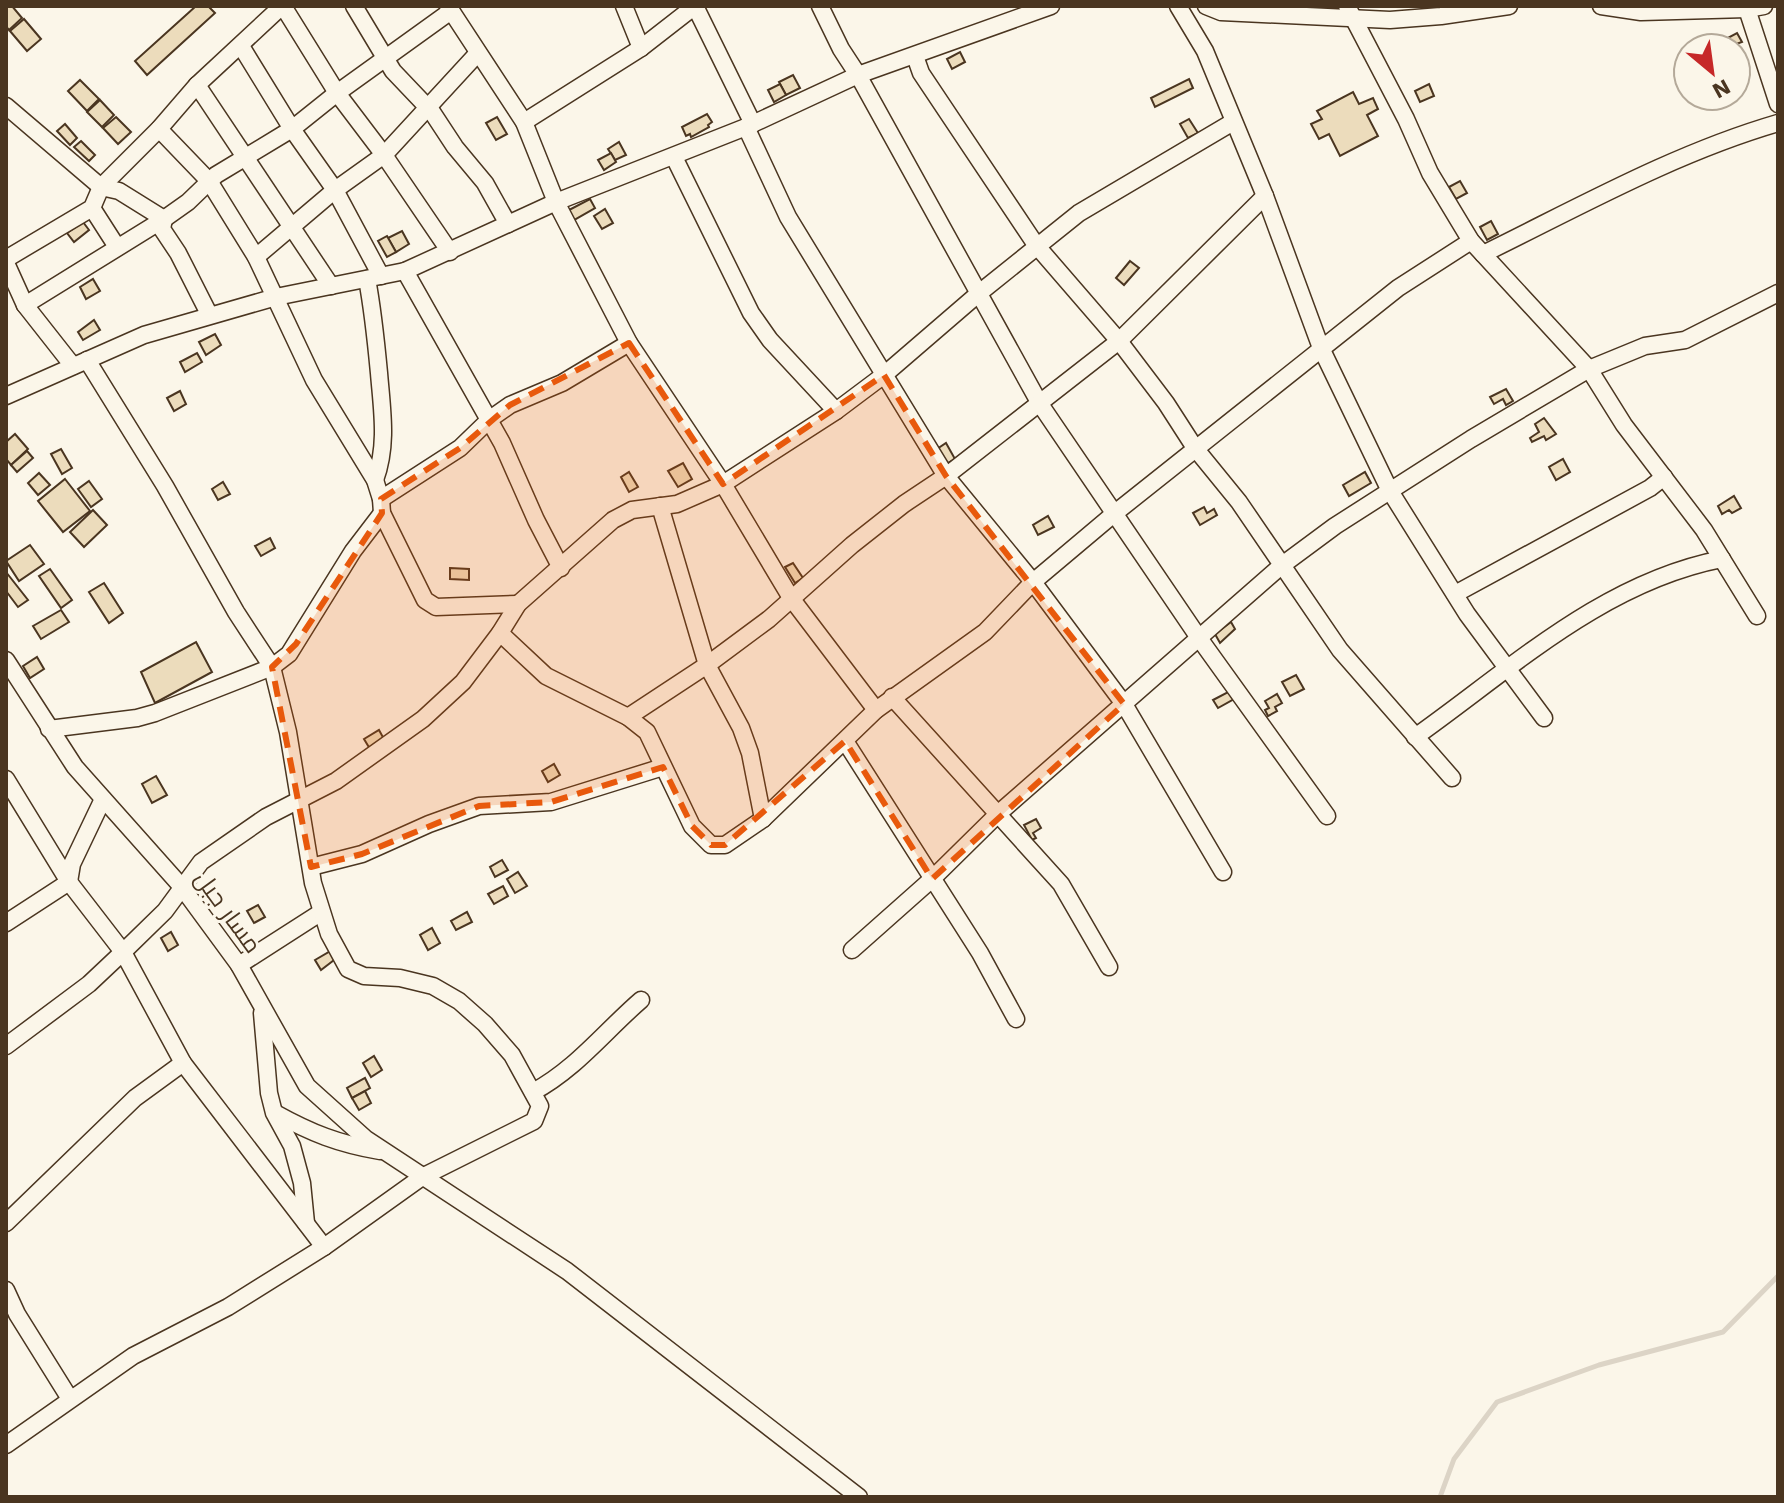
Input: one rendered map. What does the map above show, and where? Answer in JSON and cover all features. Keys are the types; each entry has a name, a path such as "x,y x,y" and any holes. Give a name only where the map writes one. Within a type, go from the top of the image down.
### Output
{"street":[{"path":"6,1444 133,1356 228,1307 324,1247 422,1177 534,1121 540,1106 512,1055 485,1024 450,994 433,986 400,978 364,976 348,969 320,913 288,732 272,667 236,612 165,486 80,363 25,305 6,261 54,228 92,208 101,187 159,129 197,85 282,6 337,93 450,252"},
{"path":"354,6 407,87 480,176 508,224"},
{"path":"624,6 641,48"},
{"path":"524,122 641,48 695,6 788,217 884,375 946,476 1033,582 1124,704 1223,872"},
{"path":"820,6 841,49 1040,404 1199,638 1327,816"},
{"path":"1015,17 1034,6"},
{"path":"6,396 144,335 209,314 405,271 556,202 749,126 858,75 1051,6"},
{"path":"1178,6 1205,51 1265,196 1321,348 1390,491 1455,594 1544,718"},
{"path":"1206,6 1221,12 1350,11 1441,16 1509,6"},
{"path":"1601,6 1641,12 1756,8 1778,104"},
{"path":"25,305 164,219 188,202 209,181 292,129 449,8 524,122 556,202 629,343 723,484 791,598 876,710"},
{"path":"1350,11 1430,173 1477,247 1589,369 1624,425 1704,530 1757,616"},
{"path":"241,46 292,129 335,190 374,278 384,425 382,461 375,480"},
{"path":"256,257 335,190 384,155 477,54"},
{"path":"915,56 921,73 1036,245 1119,341 1166,403 1195,448 1239,502 1340,650 1452,778"},
{"path":"197,85 331,286"},
{"path":"6,106 101,187 119,191 164,219"},
{"path":"6,1046 89,984 123,952 165,911 201,862 266,817 336,781 423,719 463,682 518,604 613,520 632,510 677,504 723,484 836,411 884,375 1036,245 1079,213 1233,122"},
{"path":"500,633 546,676 628,717 647,732 692,826 711,845 725,845 763,819 876,710 985,632 1033,582 1115,513 1398,288 1477,247 1673,161 1736,135 1778,123"},
{"path":"159,129 209,181 256,257 314,380 375,480 382,506 410,572 430,604 446,607 518,604"},
{"path":"674,157 751,313 770,340 836,411"},
{"path":"628,717 769,619 852,545 1119,341 1265,196"},
{"path":"92,208 117,247"},
{"path":"164,219 162,229 209,314"},
{"path":"405,271 490,419 561,568"},
{"path":"852,950 932,879 999,813 1281,566 1335,526 1589,369 1645,346 1685,340 1778,293"},
{"path":"49,729 155,713 272,667 296,644 382,506 460,448 490,419 510,405 562,383 629,343"},
{"path":"1455,594 1650,488 1664,477"},
{"path":"660,506 707,665 741,728 750,753 763,819"},
{"path":"1415,737 1544,642 1613,597 1653,577 1689,565 1722,559"},
{"name":"مسار جبل","path":"6,661 75,767 181,886 239,965 307,1086 366,1139 567,1271 859,1497"},
{"path":"892,697 1061,884 1109,967"},
{"path":"845,741 980,953 1016,1019"},
{"path":"311,867 362,854 479,806 551,802 663,767"},
{"path":"6,779 69,882 123,952 183,1063 324,1247"},
{"path":"6,923 69,882 72,864 103,799"},
{"path":"239,965 320,913"},
{"path":"533,1092 589,1052 614,1023 641,1000"},
{"path":"261,1008 264,1055 274,1113 292,1146 302,1183 306,1224"},
{"path":"6,1223 135,1098 183,1063"},
{"path":"274,1113 305,1130 339,1143 385,1152"},
{"path":"6,1290 17,1314 70,1399"}],"highlighted area":[{"path":"629,343 723,484 884,375 946,476 1124,704 932,879 845,741 725,845 711,845 692,826 663,767 551,802 479,806 362,854 311,867 272,667 296,644 382,513 381,499 460,448 510,405"}],"building":[{"path":"6,6 12,6 22,18 9,30 6,26"},
{"path":"196,6 208,6 215,13 147,75 135,61"},
{"path":"24,19 41,39 27,51 10,31"},
{"path":"960,52 965,62 952,69 947,59"},
{"path":"793,75 800,88 786,95 779,82"},
{"path":"1189,79 1193,88 1155,107 1151,98"},
{"path":"80,80 99,99 87,111 68,91"},
{"path":"780,84 786,95 774,102 768,90"},
{"path":"1429,84 1434,96 1420,102 1415,91"},
{"path":"1353,92 1359,104 1373,98 1378,109 1367,115 1378,136 1340,156 1329,134 1319,139 1311,124 1322,119 1317,111"},
{"path":"100,100 114,115 102,127 87,112"},
{"path":"707,114 712,122 709,127 691,137 690,134 686,136 682,127"},
{"path":"116,117 131,132 118,144 103,128"},
{"path":"497,117 507,134 496,140 486,123"},
{"path":"1189,119 1198,133 1188,138 1180,124"},
{"path":"65,124 77,138 70,145 57,131"},
{"path":"81,141 95,155 89,161 74,147"},
{"path":"619,142 626,155 615,160 608,149"},
{"path":"611,153 616,162 604,170 598,160"},
{"path":"1460,181 1467,193 1456,199 1449,187"},
{"path":"590,199 595,208 574,220 569,210"},
{"path":"605,209 613,223 602,229 594,216"},
{"path":"1491,221 1498,234 1487,240 1480,227"},
{"path":"83,222 89,230 74,242 67,233"},
{"path":"402,231 409,244 396,252 388,238"},
{"path":"387,236 396,252 387,257 378,241"},
{"path":"1130,261 1139,268 1124,285 1116,278"},
{"path":"93,279 100,291 86,299 80,287"},
{"path":"94,320 100,330 83,340 78,332"},
{"path":"215,334 221,345 206,355 199,342"},
{"path":"197,353 202,362 185,372 180,362"},
{"path":"1506,389 1513,401 1506,405 1503,399 1494,404 1490,397"},
{"path":"180,391 186,404 174,411 167,398"},
{"path":"1544,418 1556,434 1546,440 1544,436 1532,442 1530,438 1539,432 1535,424"},
{"path":"15,434 28,449 11,465 6,459 6,442"},
{"path":"946,443 955,459 946,464 937,449"},
{"path":"61,449 72,468 62,474 51,454"},
{"path":"27,451 33,458 17,472 11,465"},
{"path":"1563,459 1570,472 1556,480 1549,467"},
{"path":"683,463 692,479 678,487 668,471"},
{"path":"629,472 638,487 629,492 621,477"},
{"path":"1365,472 1371,483 1349,496 1343,485"},
{"path":"39,473 50,485 38,495 28,483"},
{"path":"65,479 90,511 63,532 38,501"},
{"path":"89,481 102,499 91,507 78,489"},
{"path":"223,482 230,494 218,500 212,489"},
{"path":"1734,496 1741,508 1722,514 1718,506"},
{"path":"1204,507 1207,513 1214,509 1217,515 1200,525 1193,513"},
{"path":"93,510 107,525 84,547 70,532"},
{"path":"1048,516 1054,527 1038,535 1033,525"},
{"path":"270,538 275,548 261,556 255,546"},
{"path":"30,545 44,564 19,581 6,561"},
{"path":"793,563 803,578 795,583 785,567"},
{"path":"450,568 469,569 469,580 450,579"},
{"path":"50,569 72,600 61,608 39,576"},
{"path":"6,572 28,600 18,607 6,591"},
{"path":"104,583 123,613 109,623 89,592"},
{"path":"61,610 69,622 41,639 33,626"},
{"path":"1231,622 1235,629 1220,643 1215,634"},
{"path":"196,642 212,672 155,703 141,672"},
{"path":"37,657 44,669 30,678 23,666"},
{"path":"1296,675 1304,689 1290,696 1282,682"},
{"path":"1230,691 1234,699 1218,708 1213,700"},
{"path":"1277,694 1282,703 1275,707 1277,711 1268,716 1265,710 1269,708 1265,701"},
{"path":"379,730 385,741 370,749 364,739"},
{"path":"554,764 560,775 548,782 542,771"},
{"path":"156,776 167,795 152,803 142,784"},
{"path":"1036,819 1041,828 1033,833 1036,838 1032,840 1024,825"},
{"path":"502,860 508,870 495,877 490,867"},
{"path":"518,872 527,886 515,893 507,879"},
{"path":"503,886 508,896 494,904 488,894"},
{"path":"258,905 265,917 254,923 247,911"},
{"path":"467,912 472,922 456,930 451,921"},
{"path":"432,928 440,943 428,950 420,935"},
{"path":"171,932 178,945 168,951 161,938"},
{"path":"334,949 338,957 321,970 315,960"},
{"path":"374,1056 382,1070 371,1077 363,1063"},
{"path":"365,1078 370,1088 352,1098 347,1088"},
{"path":"365,1091 371,1103 359,1110 352,1098"}],"waterway":[{"path":"1440,1497 1454,1459 1497,1402 1599,1365 1723,1332 1778,1276"}]}
